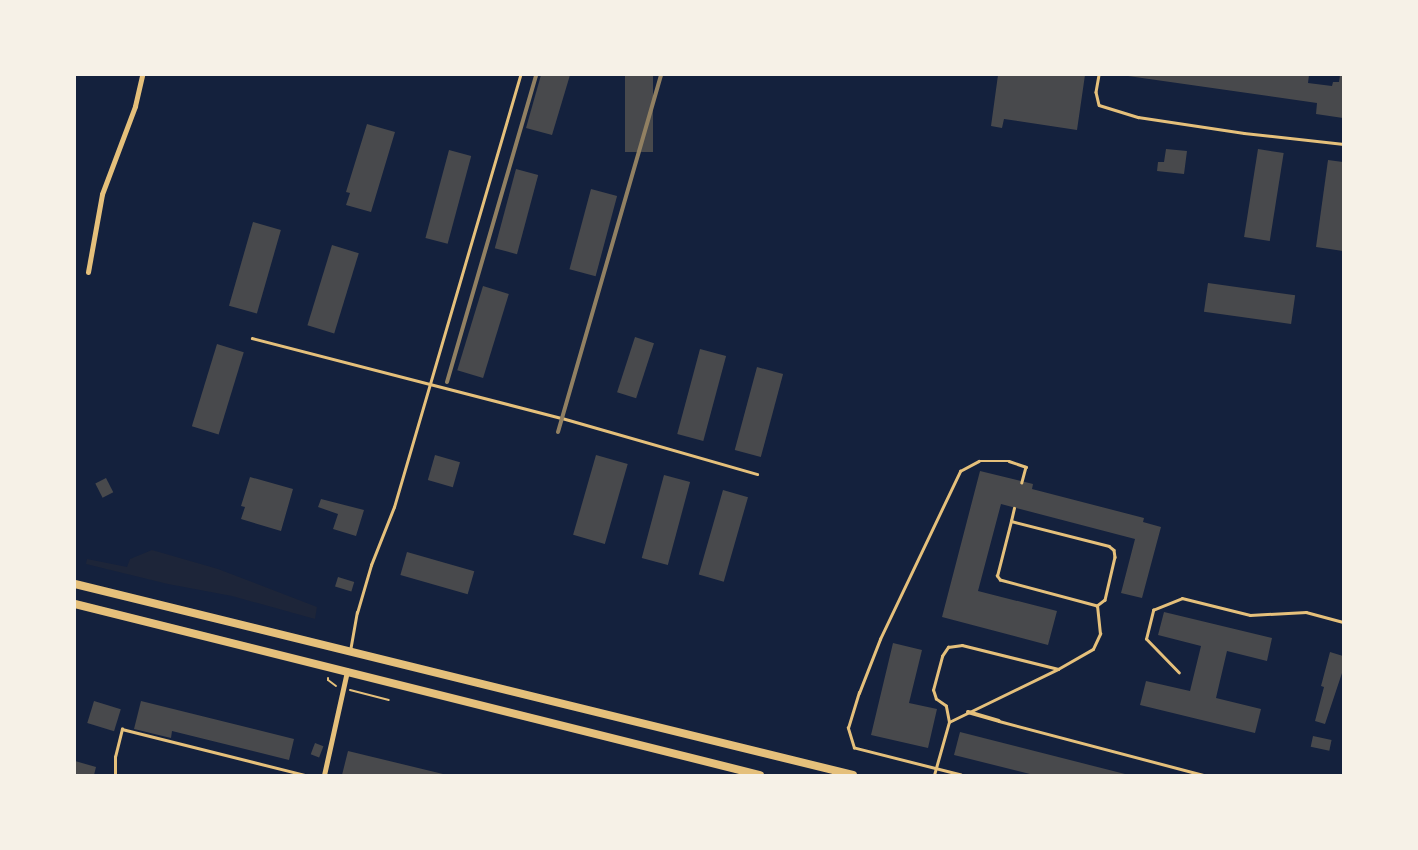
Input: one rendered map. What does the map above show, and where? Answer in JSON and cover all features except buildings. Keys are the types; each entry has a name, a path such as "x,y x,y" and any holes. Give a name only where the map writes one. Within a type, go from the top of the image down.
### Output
{"main road":[{"path":"75,584 852,775"},
{"path":"75,604 760,775"}],"street":[{"path":"88,272 102,194 135,106 142,75"},
{"path":"324,775 347,671"},
{"path":"968,712 1000,721"}],"lane":[{"path":"350,652 371,565 394,507 520,75"},
{"path":"1099,75 1096,92 1099,105 1138,116 1244,133 1343,144"},
{"path":"252,338 562,418 757,474"},
{"path":"961,775 854,748 848,728 880,639 960,472 979,461 1009,461 1026,467 1022,482"},
{"path":"1014,508 997,571 997,576 1000,580 1097,606"},
{"path":"1011,521 1108,546 1114,550 1115,557 1105,600 1097,606"},
{"path":"1179,673 1146,638 1153,610 1182,598 1250,615 1306,612 1343,622"},
{"path":"949,722 1058,669 1093,649 1100,634 1097,606"},
{"path":"934,775 949,722 946,706 936,699 933,690 942,656 948,647 962,644 1058,669"},
{"path":"1000,721 1203,775"},
{"path":"115,775 115,757 122,729 305,775"},
{"path":"1185,775 1186,771"}],"shaded area":[{"path":"152,550 218,569 317,607 315,619 232,596 168,584 86,564 87,559 127,567 130,559"}],"railway":[{"path":"447,382 536,75"},
{"path":"558,432 661,75"}]}
